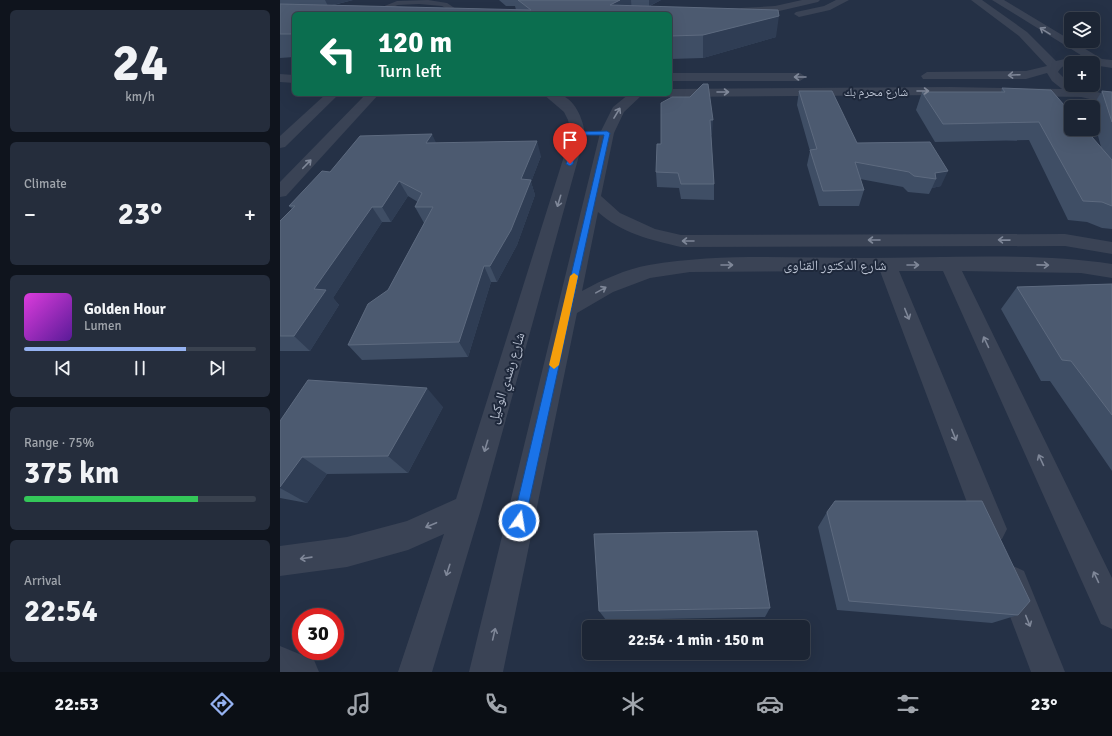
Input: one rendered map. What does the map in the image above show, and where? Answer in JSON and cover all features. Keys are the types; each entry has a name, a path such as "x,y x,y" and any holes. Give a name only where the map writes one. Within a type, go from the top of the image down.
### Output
{"street":[{"path":"976,0 1023,34 1053,67 1054,76 1058,80 1083,93 1112,100"},
{"path":"997,0 1070,46 1108,63"},
{"path":"829,4 811,1 775,9 731,14 788,15 843,1"},
{"path":"363,11 466,11"},
{"name":"شارع محرم بك","path":"914,76 1026,75 1073,61 1108,63"},
{"path":"672,77 811,76"},
{"path":"280,78 292,78"},
{"name":"شارع محرم بك","path":"672,93 966,91 1083,93"},
{"path":"280,144 331,96"},
{"path":"280,192 371,96"},
{"name":"شارع رشدي الوكيل","path":"415,672 467,509 578,134 577,120 570,109 560,100 552,96"},
{"path":"486,672 607,133 618,110 635,96"},
{"path":"578,134 607,133"},
{"name":"شارع الدكتور القناوى","path":"592,197 614,217 650,234 681,241 1065,240 1112,248"},
{"path":"978,240 993,264"},
{"path":"887,264 1048,672"},
{"name":"شارع الدكتور القناوى","path":"567,309 606,287 647,272 690,265 993,264 1081,266 1112,272"},
{"path":"950,265 1112,613"},
{"path":"280,561 347,552 408,535 467,509"},
{"path":"280,663 302,672"}],"building":[{"path":"518,0 620,0 610,5 778,10 779,16 703,35 672,36 672,12 292,12 292,34 280,34 280,4 531,10"},
{"path":"703,84 708,84 713,120 710,120 714,184 681,184 678,173 656,172 657,144 661,144 661,103 672,97 690,97"},
{"path":"1002,88 1051,90 1064,105 1064,136 1091,136 1112,160 1112,206 1102,202 1083,201 1039,122 943,124 922,92 1005,92"},
{"path":"799,91 832,91 857,143 930,142 948,171 935,173 936,179 914,176 909,172 855,162 864,190 823,191 810,150 817,149"},
{"path":"1102,91 1112,92 1112,122"},
{"path":"432,134 426,143 537,141 521,179 531,180 511,230 490,266 484,266 459,342 348,345 368,304 388,290 433,207 415,207 422,193 399,181 382,207 372,207 314,289 326,290 294,336 280,336 280,221 295,206 289,206 322,171 330,172 360,136"},
{"path":"1112,284 1112,415 1071,361 1062,360 1017,287"},
{"path":"308,380 427,388 388,456 302,457 280,487 280,421"},
{"path":"835,501 982,501 1030,601 1018,615 849,601 827,512"},
{"path":"757,531 770,608 599,611 594,534"}],"slow traffic":[{"path":"554,365 574,276"}],"route":[{"path":"519,521 588,211 607,133 578,134 570,164"}]}
